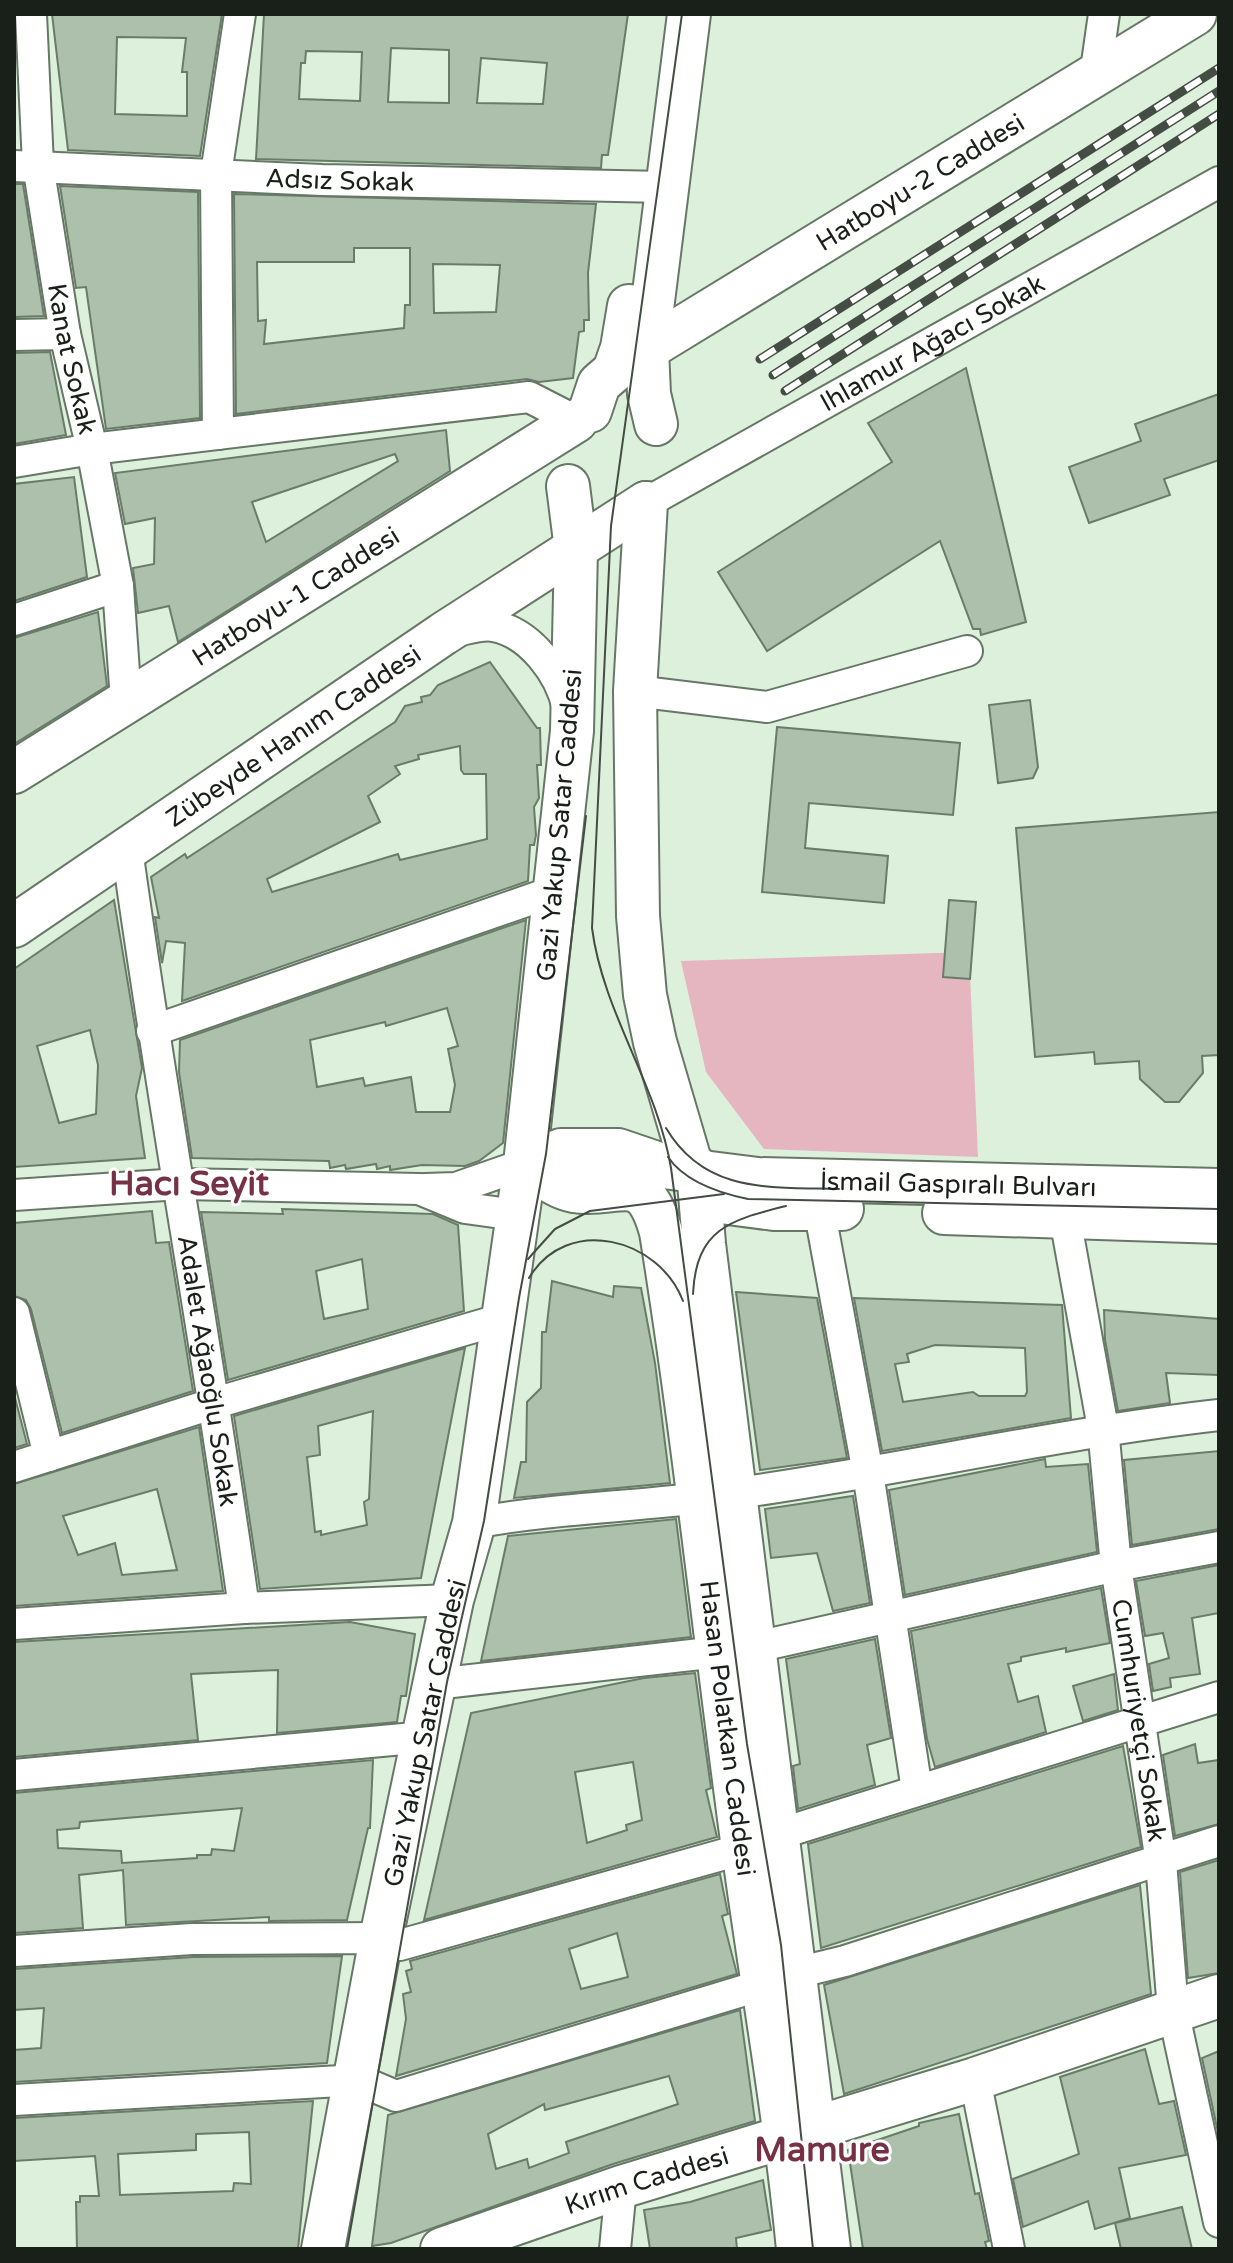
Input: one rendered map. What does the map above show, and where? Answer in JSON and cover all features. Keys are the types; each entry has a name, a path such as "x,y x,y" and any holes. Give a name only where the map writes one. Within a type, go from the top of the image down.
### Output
{"main road":[{"path":"674,14 657,187 647,349 649,394 656,424 665,439 669,456 666,474 658,490 646,503 621,512 595,509 580,500 568,486 562,470 561,452 566,435 583,416 599,384 614,371 622,348 657,187 689,14"},
{"name":"Hatboyu-2 Caddesi","path":"647,349 1195,14"},
{"path":"583,416 608,405 625,406 642,413 656,424"},
{"name":"Hatboyu-1 Caddesi","path":"14,772 583,416"},
{"name":"Gazi Yakup Satar Caddesi","path":"323,2249 358,2080 381,1938 452,1600 474,1523 525,1164 572,731 576,549 568,486"},
{"path":"646,503 635,691 638,916 645,995 655,1042 700,1185 719,1495"},
{"name":"Zübeyde Hanım Caddesi","path":"14,926 443,634 646,503"},
{"path":"525,1164 561,1150 618,1150 671,1168 700,1185 774,1209 1219,1222"},
{"path":"525,1164 564,1188 630,1198"},
{"name":"İsmail Gaspıralı Bulvarı","path":"700,1185 758,1179 1219,1190"},
{"path":"517,1215 700,1185"},
{"name":"Hasan Polatkan Caddesi","path":"630,1198 663,1245 719,1495 761,1842 801,2133"},
{"name":"Kırım Caddesi","path":"466,2245 621,2187 975,2079 1219,1996"},
{"path":"798,2249 801,2133"},
{"path":"801,2133 829,2249"}],"street":[{"name":"Kanat Sokak","path":"31,14 26,165 92,449 118,586 126,701"},
{"path":"218,434 216,174 240,14"},
{"path":"1095,77 1104,14"},
{"name":"Adsız Sokak","path":"26,165 322,180 657,187"},
{"name":"Ihlamur Ağacı Sokak","path":"646,503 1219,182"},
{"path":"14,335 65,334"},
{"path":"14,462 92,449 529,397 583,416"},
{"path":"14,620 118,586"},
{"path":"443,634 490,625 512,631 534,648 553,673 566,699 572,731"},
{"path":"635,691 767,707 967,651"},
{"name":"Adalet Ağaoğlu Sokak","path":"127,849 152,1031 215,1403 244,1608"},
{"path":"152,1031 555,891"},
{"path":"14,1195 180,1184 456,1188 525,1164"},
{"path":"419,1189 465,1208 517,1215"},
{"path":"819,1208 868,1473 917,1790"},
{"name":"Cumhuriyetçi Sokak","path":"1065,1218 1103,1428 1116,1566 1161,1862 1173,2010 1219,2222"},
{"path":"14,1313 22,1370 49,1456"},
{"path":"14,1467 215,1403 502,1319"},
{"path":"474,1523 719,1495 868,1473 1103,1428 1219,1415"},
{"path":"435,1684 737,1650 889,1620 1116,1566 1219,1547"},
{"path":"14,1624 244,1608 452,1600"},
{"path":"14,1951 192,1939 381,1938 400,1945 761,1842 917,1790 1219,1697"},
{"path":"14,1775 425,1737"},
{"path":"14,2100 358,2080 396,2096 1161,1862 1219,1841"},
{"path":"975,2079 1009,2249"},
{"path":"615,2249 621,2187"}],"shaded area":[{"path":"969,952 978,1157 764,1149 706,1072 681,961"}],"building":[{"path":"52,14 222,14 200,156 68,150","holes":["117,37 186,38 182,72 187,72 187,116 115,114"]},
{"path":"264,14 628,14 608,155 602,155 601,168 256,159","holes":["391,48 449,50 449,103 388,102","306,51 362,52 360,101 299,99 301,63 305,63","481,58 547,63 543,104 477,103"]},
{"path":"14,184 23,184 44,316 14,317"},
{"path":"60,186 198,192 200,418 106,429 86,287 76,288"},
{"path":"234,194 596,204 588,273 589,320 584,320 584,331 579,332 573,378 539,382 527,379 236,414","holes":["354,248 410,248 410,305 405,305 404,328 264,344 266,320 258,321 257,262 354,262","433,264 500,265 496,312 434,313"]},
{"path":"50,352 66,435 14,444 14,353"},
{"path":"966,368 1026,622 981,635 980,629 973,629 940,541 767,651 718,572 892,462 868,423"},
{"path":"1219,394 1219,460 1164,479 1170,495 1089,523 1069,467 1141,441 1135,424"},
{"path":"446,430 450,471 178,642 169,606 138,613 133,568 154,564 155,518 125,524 115,473","holes":["395,454 398,461 266,542 252,502"]},
{"path":"74,477 87,577 14,601 14,484"},
{"path":"98,612 107,686 14,744 14,638"},
{"path":"490,662 540,728 541,765 537,765 539,798 534,807 536,835 534,845 530,845 528,881 182,1001 185,943 166,941 162,963 155,917 159,918 151,877 185,854 187,858 395,722 405,706 422,702 421,697 430,695 438,685","holes":["460,746 461,770 464,774 486,774 487,839 400,860 398,854 272,892 267,879 380,822 368,796 400,774 395,766 419,759 418,755"]},
{"path":"1030,700 1038,767 1033,778 998,783 989,705"},
{"path":"777,727 960,743 953,815 809,803 805,848 888,856 884,903 762,892"},
{"path":"1219,812 1219,1055 1202,1056 1203,1073 1179,1102 1165,1102 1140,1079 1139,1061 1095,1064 1094,1052 1035,1057 1016,828"},
{"path":"114,900 142,1068 136,1096 145,1158 14,1167 14,969","holes":["90,1030 98,1065 96,1114 59,1123 37,1046"]},
{"path":"949,900 976,902 970,979 943,977"},
{"path":"526,920 503,1143 479,1161 465,1166 422,1165 390,1170 390,1166 377,1169 376,1164 346,1169 345,1165 330,1168 329,1161 192,1158 179,1072 180,1040","holes":["447,1008 458,1046 448,1049 455,1085 450,1112 416,1112 411,1077 365,1086 363,1078 317,1087 310,1040 385,1022 386,1026"]},
{"path":"282,1209 433,1214 458,1225 464,1311 228,1380 201,1212 283,1214","holes":["362,1259 368,1309 324,1319 316,1271"]},
{"path":"152,1211 156,1243 169,1242 193,1391 62,1433 31,1309 26,1300 14,1296 14,1223"},
{"path":"552,1281 613,1297 614,1286 641,1288 655,1363 670,1483 514,1498 521,1462 526,1462 527,1402 541,1388 542,1332 546,1332"},
{"path":"736,1292 817,1298 847,1458 760,1470"},
{"path":"854,1298 1062,1305 1071,1418 882,1451","holes":["935,1345 1025,1348 1025,1396 979,1396 973,1392 903,1402 895,1364 909,1362 907,1354"]},
{"path":"1104,1310 1219,1319 1219,1375 1166,1373 1170,1403 1118,1411 1105,1340"},
{"path":"465,1348 421,1578 260,1589 234,1416","holes":["373,1411 369,1499 364,1502 367,1525 321,1535 321,1531 315,1532 307,1457 320,1455 318,1426"]},
{"path":"14,1394 27,1444 14,1448"},
{"path":"199,1427 223,1591 14,1606 14,1484","holes":["157,1489 177,1570 122,1575 115,1543 78,1555 63,1516"]},
{"path":"1219,1451 1219,1529 1132,1545 1124,1460"},
{"path":"1045,1459 1046,1467 1088,1464 1097,1552 905,1595 889,1490"},
{"path":"853,1496 870,1603 833,1611 817,1553 771,1558 765,1509"},
{"path":"676,1519 691,1637 481,1661 508,1536"},
{"path":"1219,1565 1219,1613 1192,1618 1200,1674 1170,1678 1171,1687 1153,1691 1149,1664 1169,1658 1163,1633 1145,1636 1136,1581"},
{"path":"1101,1588 1110,1643 1021,1657 1021,1661 1008,1664 1018,1702 1038,1696 1046,1732 935,1767 927,1739 911,1631"},
{"path":"350,1622 415,1634 406,1696 401,1696 397,1722 277,1733 278,1670 191,1674 198,1740 14,1757 14,1642"},
{"path":"875,1639 891,1738 867,1745 875,1785 798,1809 793,1766 800,1764 786,1659"},
{"path":"695,1673 711,1788 706,1790 717,1837 424,1920 471,1713 644,1678","holes":["633,1762 642,1820 626,1825 627,1830 587,1843 575,1772"]},
{"path":"1114,1674 1118,1710 1083,1721 1073,1686"},
{"path":"1195,1744 1198,1763 1219,1760 1219,1824 1175,1836 1163,1755"},
{"path":"1123,1746 1141,1847 821,1948 808,1844"},
{"path":"373,1760 370,1828 347,1920 269,1921 269,1917 126,1925 123,1870 79,1875 83,1928 14,1933 14,1793","holes":["242,1808 234,1851 212,1849 211,1855 197,1855 197,1858 122,1863 121,1851 58,1848 57,1830 79,1828 80,1822"]},
{"path":"1219,1860 1219,1973 1188,1978 1180,1872"},
{"path":"720,1874 728,1914 722,1916 737,1974 396,2076 406,2019 403,1994 411,1992 406,1971 412,1969 410,1961","holes":["617,1933 628,1977 581,1989 569,1949"]},
{"path":"1140,1885 1151,1994 844,2094 824,1985"},
{"path":"342,1956 327,2063 14,2082 14,2050 41,2048 44,2008 14,2010 14,1969 193,1957"},
{"path":"740,2010 755,2121 613,2164 391,2243 372,2246 388,2115","holes":["669,2076 678,2104 566,2142 569,2153 529,2168 527,2159 496,2169 488,2134 544,2104 545,2110"]},
{"path":"1145,2049 1159,2104 1174,2101 1186,2155 1119,2168 1130,2218 1095,2229 1088,2201 1023,2227 1013,2179 1079,2154 1060,2077"},
{"path":"1219,2051 1219,2137 1202,2058"},
{"path":"313,2101 298,2249 77,2249 76,2202 80,2202 80,2196 99,2196 95,2156 14,2161 14,2118","holes":["249,2132 251,2184 234,2183 233,2191 120,2195 118,2154 196,2150 196,2134"]},
{"path":"959,2114 975,2194 979,2193 989,2241 985,2242 987,2249 863,2249 848,2150 919,2126 919,2123"},
{"path":"763,2180 771,2230 736,2238 737,2249 650,2249 644,2210 690,2202"},
{"path":"1182,2207 1192,2249 1121,2249 1115,2223"}],"tram line":[{"path":"682,14 611,526 592,928 607,990 654,1107 671,1168 747,1744 781,1945 813,2249"},
{"path":"347,2249 447,1682 484,1521 519,1298 546,1154 586,816"},
{"path":"666,1128 682,1149 700,1165 720,1176 764,1186 839,1189"},
{"path":"668,1157 693,1180 714,1190 748,1199 1219,1209"},
{"path":"528,1259 555,1229 590,1211 724,1194"},
{"path":"693,1294 701,1254 720,1230 749,1216 786,1206"},
{"path":"529,1278 546,1258 566,1246 588,1241 611,1242 634,1249 654,1262 671,1279 683,1301"}],"railway":[{"path":"760,359 1219,68"},
{"path":"773,375 1219,91"},
{"path":"785,391 1219,114"}],"district":[{"name":"Hacı Seyit","path":"189,1183"},
{"name":"Mamure","path":"822,2149"}]}
